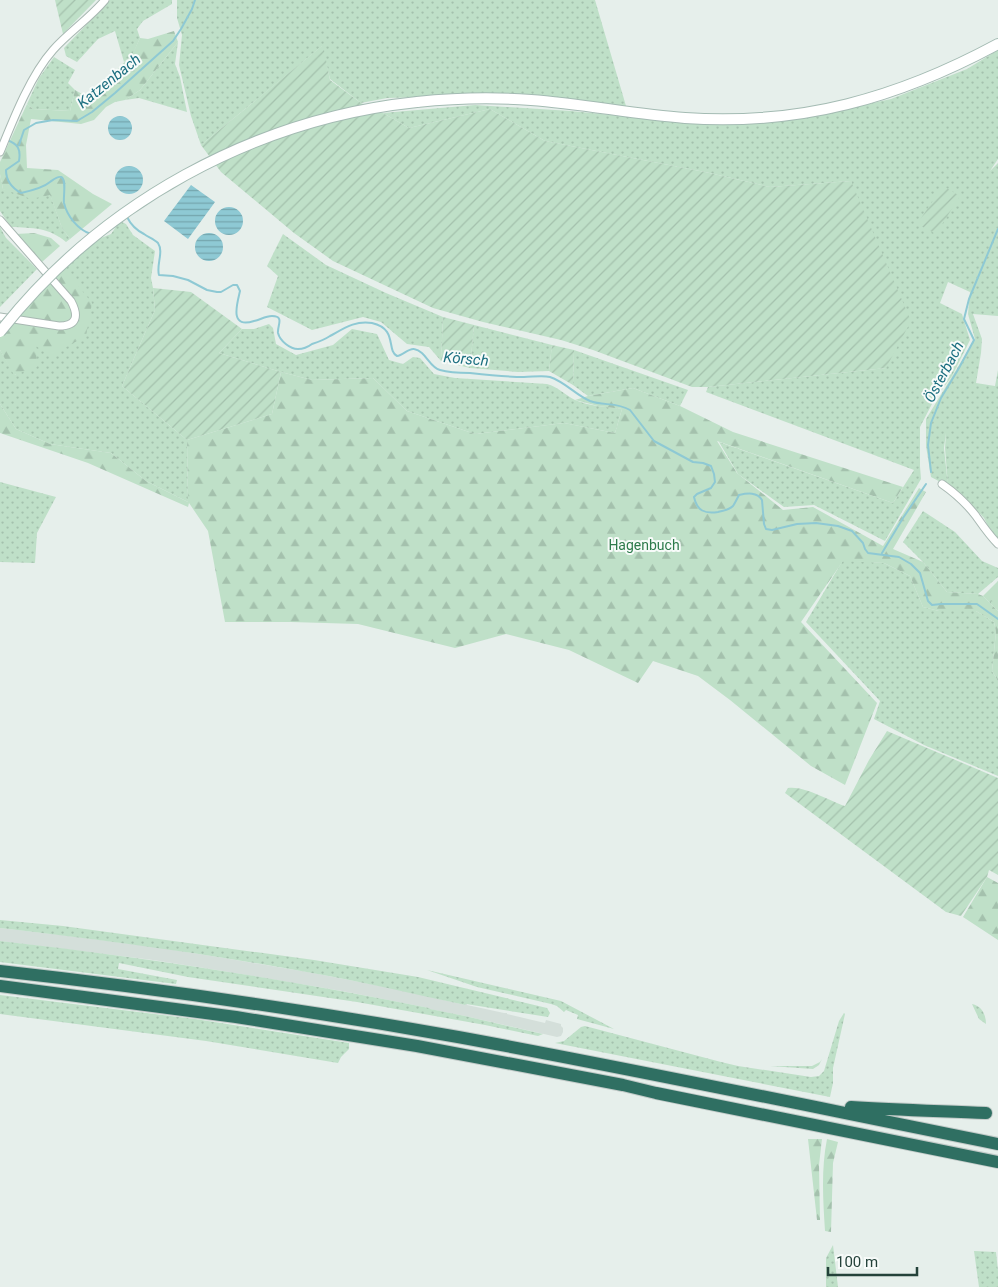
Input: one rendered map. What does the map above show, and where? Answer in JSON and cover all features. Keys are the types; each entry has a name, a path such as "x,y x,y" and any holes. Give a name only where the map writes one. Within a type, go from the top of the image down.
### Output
{"highway":[{"path":"0,971 130,987 303,1012 455,1037 998,1144"},
{"path":"0,986 236,1017 417,1046 623,1085 656,1094 998,1162"},
{"path":"0,992 23,989"},
{"path":"791,1102 887,1110 986,1113"}],"main road":[{"path":"0,332 49,277 91,239 135,206 182,176 236,150 293,128 357,111 450,99 503,99 550,102 685,118 729,119 784,116 843,106 898,90 952,68 998,44"}],"street":[{"path":"1,149 33,78 54,49 96,11 105,0"},
{"path":"0,220 71,301 75,308 76,319 66,326 52,326 0,317"},
{"path":"942,484 960,498 998,544"}],"shaded area":[{"path":"0,928 155,947 313,973 467,1004 545,1023 546,1020 561,1024 563,1032 561,1036 557,1037 429,1008 223,971 153,960 0,941"}],"green space":[{"path":"55,0 96,0 63,34"},
{"path":"110,0 172,0 172,4 143,21 137,29 140,38 133,54 124,62 115,31 98,39 77,62 66,56 64,48"},
{"path":"177,0 595,0 626,106 496,95 387,98 361,103 330,79 322,46 201,145 191,116 179,65 182,35 177,18"},
{"path":"174,31 178,42 140,90 125,100 115,102 106,107 94,120 81,124 31,119 26,145 27,168 58,170 93,194 112,204 70,239 62,228 50,195 31,199 3,189 0,162 27,104 33,109 70,111 75,90 84,95 103,83 132,55 140,38 148,39"},
{"path":"178,42 175,64 180,77 187,112 139,98 125,100 140,90"},
{"path":"323,45 330,80 361,103 409,128 490,109 545,141 705,172 770,187 851,181 911,321 886,368 708,387 692,387 561,340 433,308 333,261 294,233 221,172 201,145"},
{"path":"998,50 998,159 990,171 998,163 998,316 973,314 982,339 976,383 995,386 998,370 998,539 990,530 984,518 968,501 948,486 931,477 926,446 926,419 975,339 968,314 970,292 948,282 940,303 962,314 970,340 952,376 933,402 920,427 921,479 885,541 814,505 784,507 738,474 719,442 893,503 914,470 706,392 708,387 886,368 851,181 770,187 705,172 545,141 490,109 409,128 383,113 475,105 571,111 701,124 744,124 782,121 891,99 967,69","holes":["946,433 945,448 948,486 944,448"]},
{"path":"54,57 75,70 68,83 75,90 70,111 33,109 27,104 39,78"},
{"path":"0,174 3,189 50,194 62,228 70,239 66,242 53,233 46,231 33,228 11,227 0,211"},
{"path":"943,186 960,196 936,234 917,224"},
{"path":"120,221 126,224 133,235 155,251 151,278 155,310 122,386 187,440 188,502 146,481 111,453 50,444 16,429 0,404 0,350 15,375 36,346 62,266 101,238 111,234"},
{"path":"0,227 6,238 37,269 0,307"},
{"path":"34,233 51,238 60,246 42,262 16,234"},
{"path":"283,234 326,265 443,317 441,361 429,347 407,344 381,322 363,317 312,330 267,307 278,276 267,266"},
{"path":"62,266 92,303 86,336 50,356 36,346 37,367 14,375 0,350 0,337"},
{"path":"153,288 191,292 242,329 219,353 281,372 272,414 187,440 122,386 155,310"},
{"path":"443,317 474,325 470,368 441,361"},
{"path":"269,324 273,328 276,344 296,355 333,345 352,329 377,334 389,360 403,364 413,357 420,358 434,374 455,378 547,384 580,402 622,409 615,433 564,423 475,434 407,411 373,378 312,380 219,353 242,329 254,329"},
{"path":"474,325 552,345 549,371 518,372 470,368"},
{"path":"552,345 574,350 573,385 549,371"},
{"path":"574,350 688,390 680,406 633,388 588,396 573,385"},
{"name":"Hagenbuch","path":"281,372 312,380 373,378 407,411 475,434 564,423 615,433 622,409 598,406 575,400 633,388 680,406 733,432 903,487 893,503 717,441 737,473 783,510 813,507 883,546 919,488 926,492 893,549 923,562 947,592 978,594 983,596 998,611 998,681 992,671 996,632 994,622 976,611 939,611 923,607 910,576 884,563 843,561 801,622 877,703 845,785 811,766 698,676 653,661 638,683 569,650 506,634 455,648 358,624 225,622 208,531 189,503 188,507 88,463 0,433 0,404 16,429 50,444 111,453 146,481 188,502 187,440 272,414"},
{"path":"0,482 56,497 37,533 35,563 0,562"},
{"path":"923,511 955,532 982,561 998,568 998,577 978,594 947,592 923,562 903,542"},
{"path":"843,560 884,563 910,576 923,607 939,611 976,611 994,622 996,632 992,671 998,681 998,776 924,745 874,719 880,701 806,622"},
{"path":"998,581 998,611 983,596"},
{"path":"996,587 998,589 998,606 987,596"},
{"path":"887,731 998,778 998,875 989,870 987,877 961,916 946,912 785,793 788,788 801,789 845,806 869,760"},
{"path":"987,877 998,883 998,940 963,917"},
{"path":"0,920 63,926 314,960 418,977 547,1008 550,1013 548,1017 465,1005 351,980 273,966 0,928"},
{"path":"0,941 108,954 324,988 429,1008 543,1034 538,1036 357,1002 188,977 119,963 118,969 177,980 176,984 0,962"},
{"path":"427,970 561,1001 614,1029 577,1019 578,1015 566,1010 564,1012 551,1004 477,987"},
{"path":"0,995 195,1019 349,1043 349,1049 338,1063 206,1041 0,1014"},
{"path":"972,1004 983,1011 986,1024 979,1019"},
{"path":"844,1013 833,1068 833,1083 830,1097 555,1043 564,1041 581,1027 585,1026 738,1066 811,1077 819,1076 824,1071 839,1021"},
{"path":"822,1059 819,1065 813,1069 770,1066 812,1066"},
{"path":"808,1139 822,1139 819,1165 820,1220 817,1220"},
{"path":"827,1139 838,1142 833,1163 831,1232 825,1231 824,1208 823,1173"},
{"path":"833,1245 838,1287 826,1287 826,1258"},
{"path":"974,1251 996,1252 998,1287 979,1287"}],"water":[{"path":"120,116 125,117 131,123 131,133 125,139 120,140 115,139 109,133 108,128 109,123 115,117"},
{"path":"129,166 139,170 143,180 139,190 129,194 119,190 115,180 119,170"},
{"path":"191,185 215,202 188,239 164,221"},
{"path":"229,207 239,211 243,221 239,231 229,235 219,231 215,221 219,211"},
{"path":"209,233 219,237 223,247 219,257 209,261 199,257 195,247 199,237"}],"waterway":[{"name":"Katzenbach","path":"19,145 24,130 36,123 53,120 77,121 92,112 173,41 192,9 195,0"},
{"name":"Körsch","path":"7,140 14,143 20,153 19,161 6,170 8,181 12,186 21,193 40,188 57,178 63,178 64,203 68,213 78,226 91,234"},
{"name":"Körsch","path":"127,217 136,229 158,243 160,247 159,275 188,280 207,290 217,292 237,285 240,291 236,314 241,322 246,323 269,316 276,316 280,322 279,336 283,342 292,348 305,348 345,328 366,322 380,326 385,330 392,349 397,356 410,350 418,350 433,366 440,370 504,376 550,377 590,401 620,406 630,410 654,441 693,462 711,466 715,482 711,488 694,497 697,506 705,512 713,513 726,510 733,506 739,495 755,494 762,500 766,529 772,530 797,524 816,523 838,526 852,531 863,543 868,553 899,557 911,564 920,573 928,601 932,605 977,604 998,619"},
{"name":"Österbach","path":"931,472 928,445 931,423 941,398 974,340 964,319 969,299 998,229"},
{"name":"Österbach","path":"882,553 926,484"}]}
